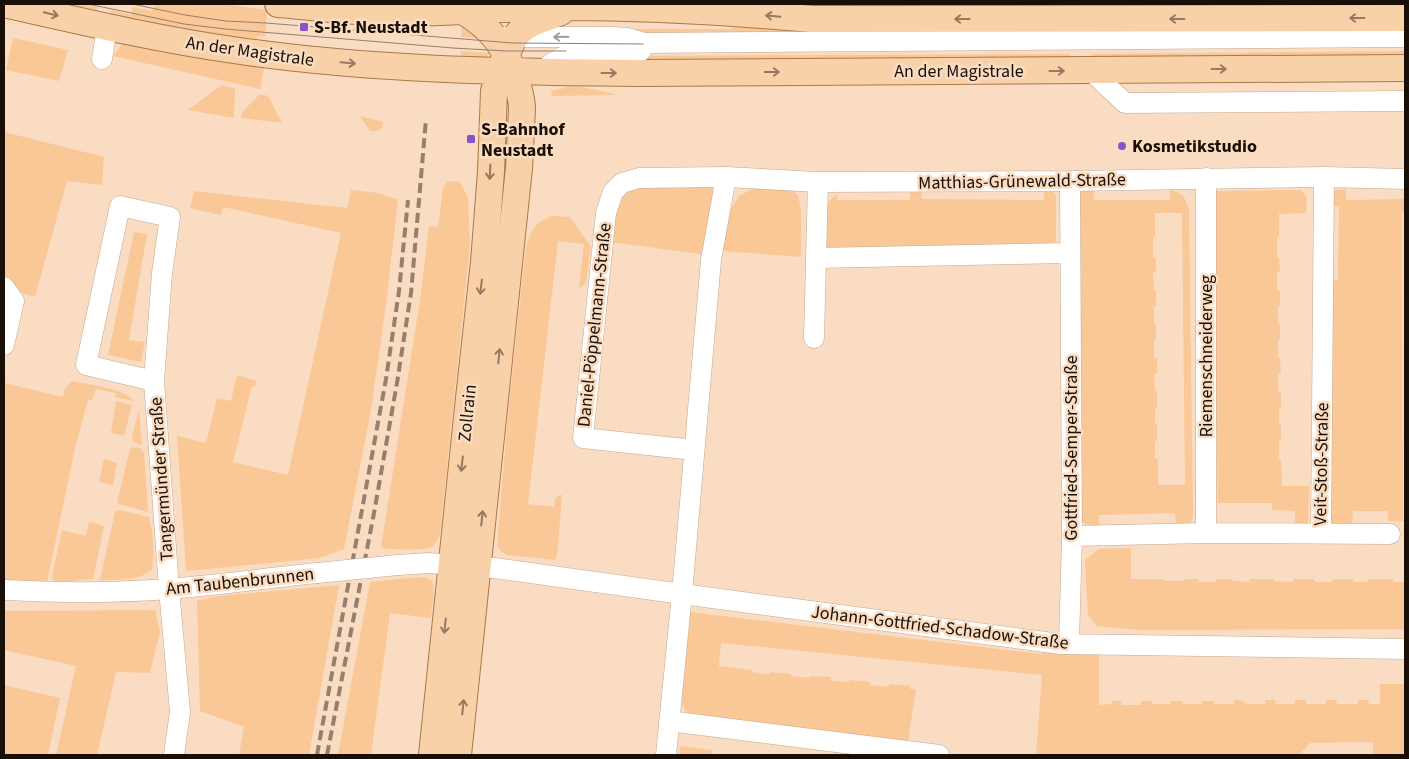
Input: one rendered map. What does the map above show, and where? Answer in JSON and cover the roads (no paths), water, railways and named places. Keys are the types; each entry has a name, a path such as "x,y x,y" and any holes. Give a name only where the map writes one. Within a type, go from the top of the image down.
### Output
{"main road":[{"name":"An der Magistrale","path":"4,4 165,39 234,50 400,68 506,54 541,73 1405,68"},
{"path":"278,4 317,5 375,13 426,8 463,11 502,8 581,7 734,12 813,19 999,12 1405,18"},
{"path":"463,11 476,19 506,54 522,29 537,20 581,7"},
{"name":"Zollrain","path":"432,755 464,566 513,225 519,168 522,101 506,54"},
{"name":"Zollrain","path":"458,755 464,566 491,172 493,99 506,54"},
{"name":"Zollrain","path":"522,101 527,90 541,73"}],"street":[{"path":"102,59 107,27"},
{"path":"506,54 612,36 644,43 1060,40"},
{"path":"643,44 1405,37"},
{"path":"541,73 562,57 578,51 1405,48"},
{"path":"1090,70 1125,103 1405,101"},
{"name":"Matthias-Grünewald-Straße","path":"639,178 726,178 818,182 1070,181 1324,176 1405,178"},
{"name":"Veit-Stoß-Straße","path":"1072,536 1206,533 1321,534 1324,176"},
{"name":"Daniel-Pöppelmann-Straße","path":"639,178 622,183 613,192 606,213 583,438 694,450"},
{"path":"666,755 711,260 726,178"},
{"name":"Riemenschneiderweg","path":"1206,178 1206,533"},
{"name":"Gottfried-Semper-Straße","path":"1069,643 1072,536 1070,181"},
{"path":"814,338 818,182"},
{"name":"Tangermünder Straße","path":"154,381 86,365 120,206 170,217 162,272 154,381 180,712 174,755"},
{"path":"816,258 1070,252"},
{"path":"4,288 14,301 4,345"},
{"path":"1321,534 1390,534"},
{"name":"Am Taubenbrunnen","path":"4,590 94,592 169,589 398,565 429,563 464,566"},
{"name":"Johann-Gottfried-Schadow-Straße","path":"464,566 559,576 1060,644 1405,649"},
{"path":"669,721 939,755"}],"tram line":[{"path":"88,4 184,24 225,29 453,48 507,51 566,51"},
{"path":"132,4 226,21 512,43 643,44"}],"railway":[{"path":"327,755 397,383 411,293 426,119"},
{"path":"317,755 386,379 399,291 408,200"}],"place":[{"name":"S-Bf. Neustadt","path":"304,27"},
{"name":"S-Bahnhof Neustadt","path":"471,139"},
{"name":"Kosmetikstudio","path":"1122,146"}]}
